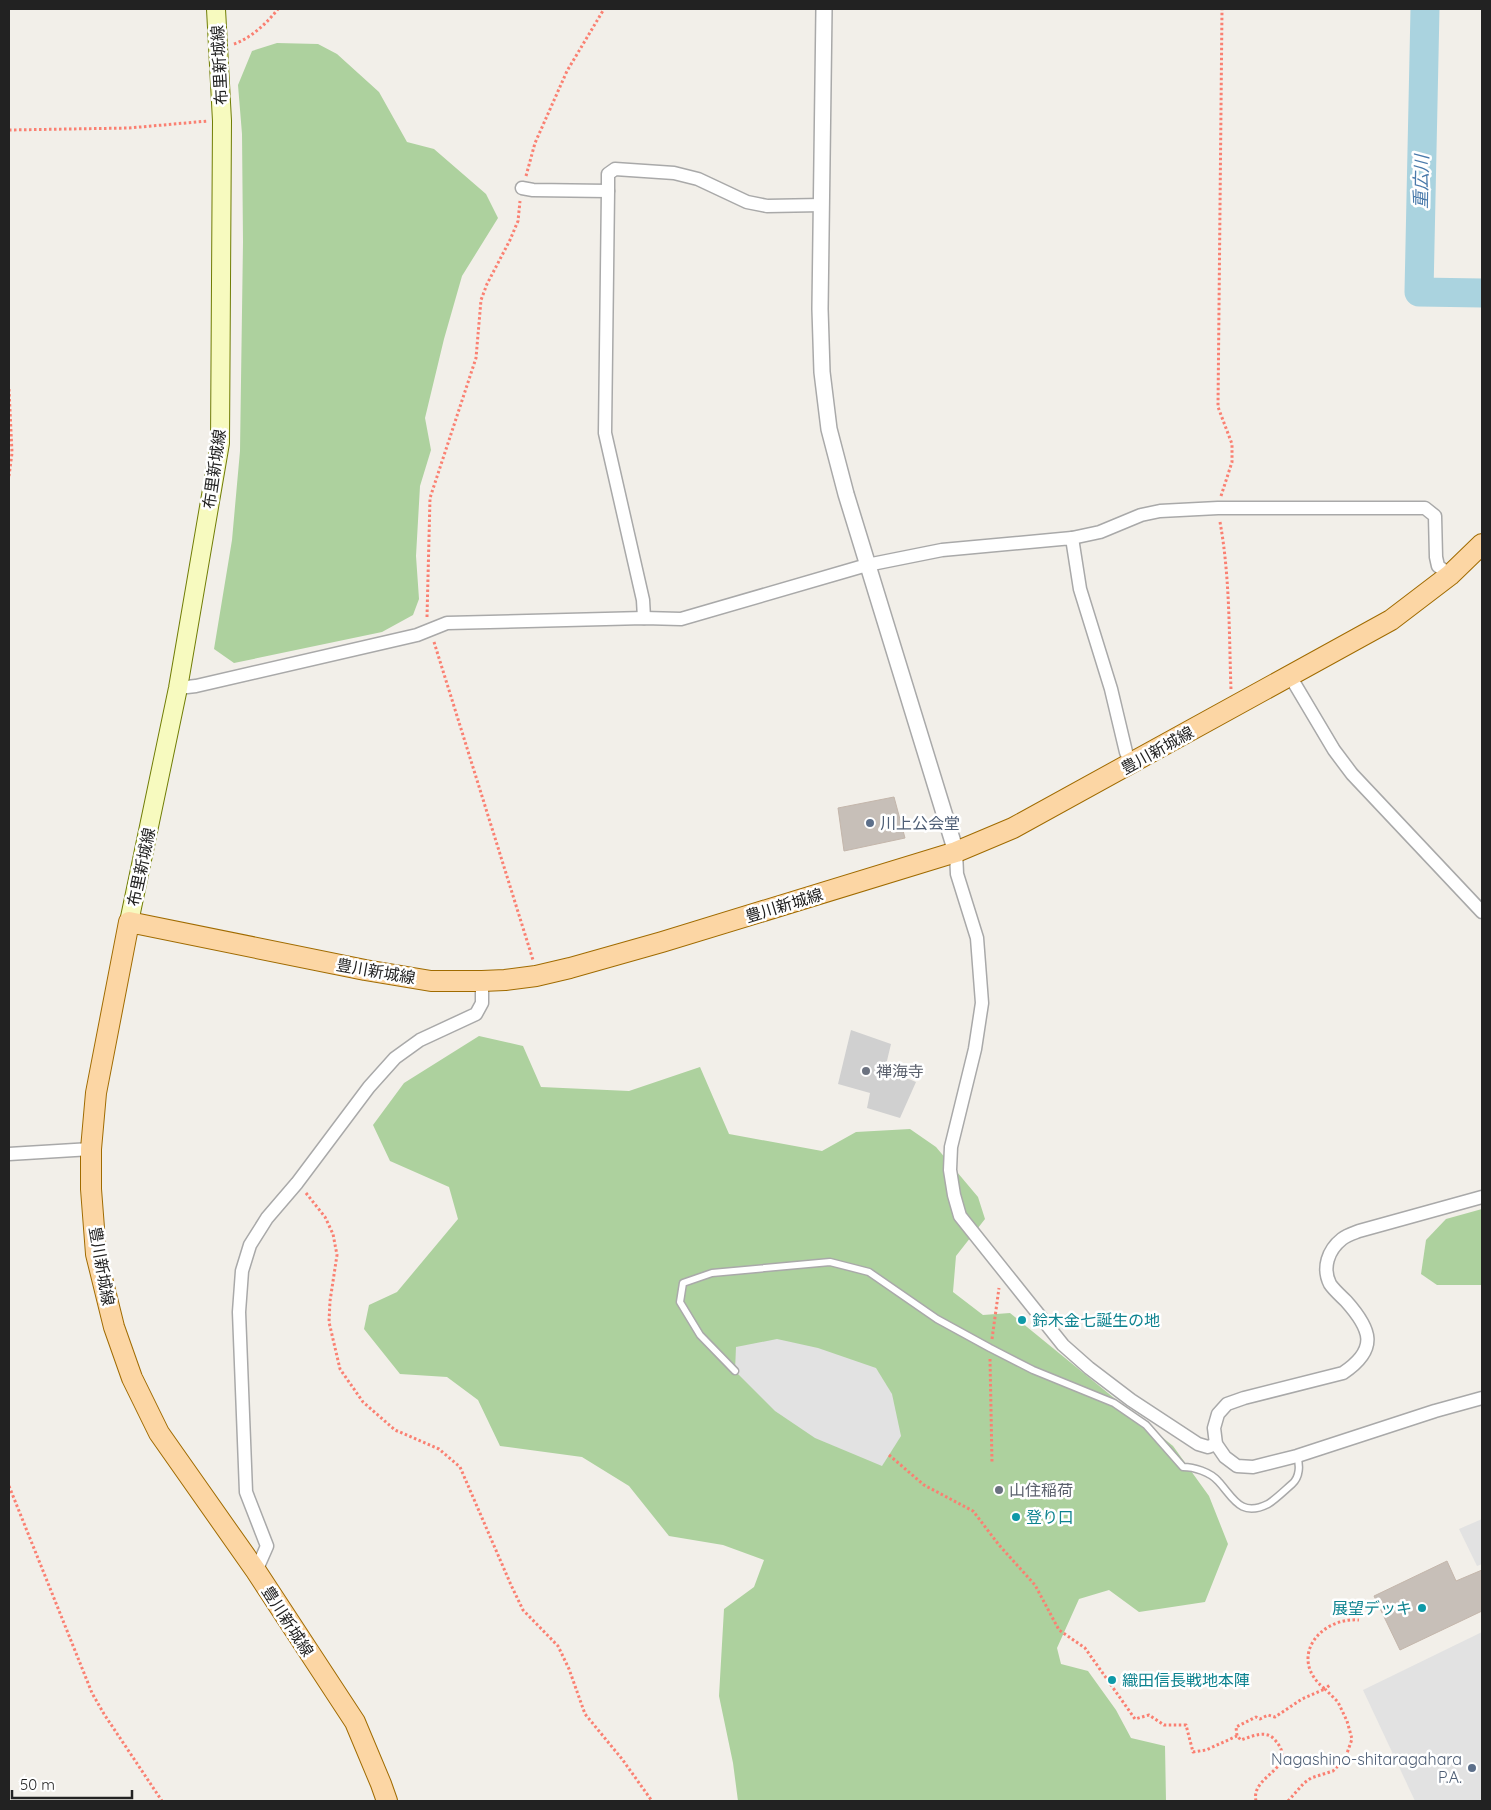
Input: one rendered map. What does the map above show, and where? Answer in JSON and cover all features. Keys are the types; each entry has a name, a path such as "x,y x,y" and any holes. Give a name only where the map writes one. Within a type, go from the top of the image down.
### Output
{"main road":[{"name":"布里新城線","path":"129,922 178,688 220,443 222,120 216,9"},
{"name":"豊川新城線","path":"387,1801 355,1722 256,1572 159,1432 132,1378 114,1327 96,1254 90,1189 91,1149 96,1093 129,922 365,970 431,981 482,981 536,976 570,968 662,942 956,852 1013,828 1391,620 1450,575 1482,544"}],"street":[{"path":"824,9 820,309 822,372 829,429 867,565 956,852 957,874 977,938 982,1003 975,1049 951,1147 950,1170 954,1195 960,1216 1063,1345 1089,1368 1131,1400 1198,1444 1208,1447 1216,1444"},
{"path":"644,618 643,600 605,433 608,174 615,169 674,173 698,179 747,202 767,206 822,205"},
{"path":"522,188 533,190 608,191"},
{"path":"178,688 196,686 417,635 447,623 644,618 682,619 867,565 942,550 1072,538 1100,532 1141,515 1160,510 1218,508 1425,508 1435,516 1438,566 1450,575"},
{"path":"1072,538 1080,589 1111,689 1126,752 1131,764"},
{"path":"1290,676 1334,750 1352,774 1482,912"},
{"path":"256,1572 266,1546 246,1492 239,1312 242,1271 250,1245 266,1218 297,1183 370,1087 395,1058 420,1040 476,1014 482,1003 482,981"},
{"path":"9,1154 91,1149"},
{"path":"1482,1197 1359,1231 1342,1239 1331,1251 1326,1261 1326,1272 1331,1284 1365,1325 1368,1340 1364,1355 1355,1366 1343,1374 1244,1398 1228,1404 1218,1414 1214,1428 1216,1444 1224,1457 1237,1466 1253,1467 1297,1456 1435,1411 1482,1398"}],"lane":[{"path":"735,1372 700,1335 680,1302 683,1283 712,1273 830,1262 869,1272 937,1319 990,1348 1033,1370 1114,1403 1146,1425 1183,1467 1194,1467 1216,1479 1232,1499 1243,1507 1256,1508 1268,1504 1295,1482 1300,1466 1297,1456"}],"path":[{"path":"218,50 244,41 278,9"},
{"path":"536,976 530,949 426,617 430,498 476,358 482,300 487,284 518,221 522,188 535,143 567,72 604,9"},
{"path":"1222,9 1218,407 1232,444 1232,462 1218,508 1224,544 1232,707"},
{"path":"9,130 129,128 222,120"},
{"path":"9,389 12,453 9,476"},
{"path":"297,1183 325,1217 333,1234 337,1255 329,1322 340,1370 363,1402 395,1430 439,1449 460,1467 523,1610 558,1646 569,1669 585,1714 622,1759 652,1801"},
{"path":"992,1463 990,1348 1002,1268"},
{"path":"889,1455 924,1485 973,1511 999,1545 1034,1585 1059,1630 1085,1648 1135,1719 1149,1715 1164,1725 1186,1725 1194,1752 1206,1750 1237,1736"},
{"path":"9,1486 92,1693 162,1801"},
{"path":"1288,1801 1311,1778 1333,1771 1344,1759 1352,1740 1347,1720 1338,1702 1315,1681 1308,1668 1307,1655 1312,1642 1322,1631 1348,1619 1359,1620"},
{"path":"1256,1801 1255,1797 1262,1781 1279,1767 1282,1754 1279,1744 1271,1736 1258,1734 1242,1740 1237,1736 1236,1727 1256,1717 1260,1719 1268,1715 1275,1717 1302,1699 1325,1689 1331,1684"}],"shaded area":[{"path":"851,1030 891,1044 885,1069 916,1082 900,1118 867,1108 870,1093 838,1084"},
{"path":"777,1339 818,1348 876,1368 892,1394 901,1436 882,1466 815,1438 775,1411 735,1371 736,1347"},
{"path":"1482,1519 1482,1564 1477,1566 1459,1529"},
{"path":"1482,1632 1482,1801 1415,1801 1363,1690"}],"green space":[{"path":"277,43 318,44 337,54 379,92 407,142 434,149 486,194 498,218 462,276 444,339 425,418 431,450 420,486 416,556 419,599 413,615 382,632 234,663 214,649 232,540 240,451 243,242 242,134 238,85 252,51"},
{"path":"479,1036 523,1046 541,1087 629,1091 700,1067 729,1134 822,1151 856,1132 910,1129 936,1147 978,1197 985,1219 956,1256 953,1292 983,1315 1010,1313 1173,1446 1209,1496 1228,1544 1205,1602 1139,1612 1109,1590 1079,1599 1057,1648 1061,1664 1088,1671 1116,1710 1131,1738 1165,1746 1166,1801 738,1801 733,1763 719,1696 724,1609 754,1587 764,1560 723,1545 669,1536 629,1486 582,1457 500,1446 478,1400 447,1377 400,1374 364,1329 369,1305 397,1292 458,1219 449,1187 390,1161 373,1125 404,1083"},
{"path":"1482,1209 1482,1285 1437,1285 1421,1274 1426,1240 1446,1219"}],"building":[{"name":"川上公会堂","path":"894,797 905,838 844,851 838,808"},
{"path":"1447,1561 1456,1581 1482,1570 1482,1611 1400,1650 1374,1596"}],"waterway":[{"name":"重広川","path":"1425,9 1419,292 1482,293"}],"place":[{"name":"川上公会堂","path":"870,823"},
{"name":"禅海寺","path":"866,1071"},
{"name":"鈴木金七誕生の地","path":"1022,1320"},
{"name":"山住稲荷","path":"999,1490"},
{"name":"登り口","path":"1016,1517"},
{"name":"展望デッキ","path":"1422,1608"},
{"name":"織田信長戦地本陣","path":"1112,1680"},
{"name":"Nagashino-shitaragahara P.A.","path":"1472,1768"}]}
